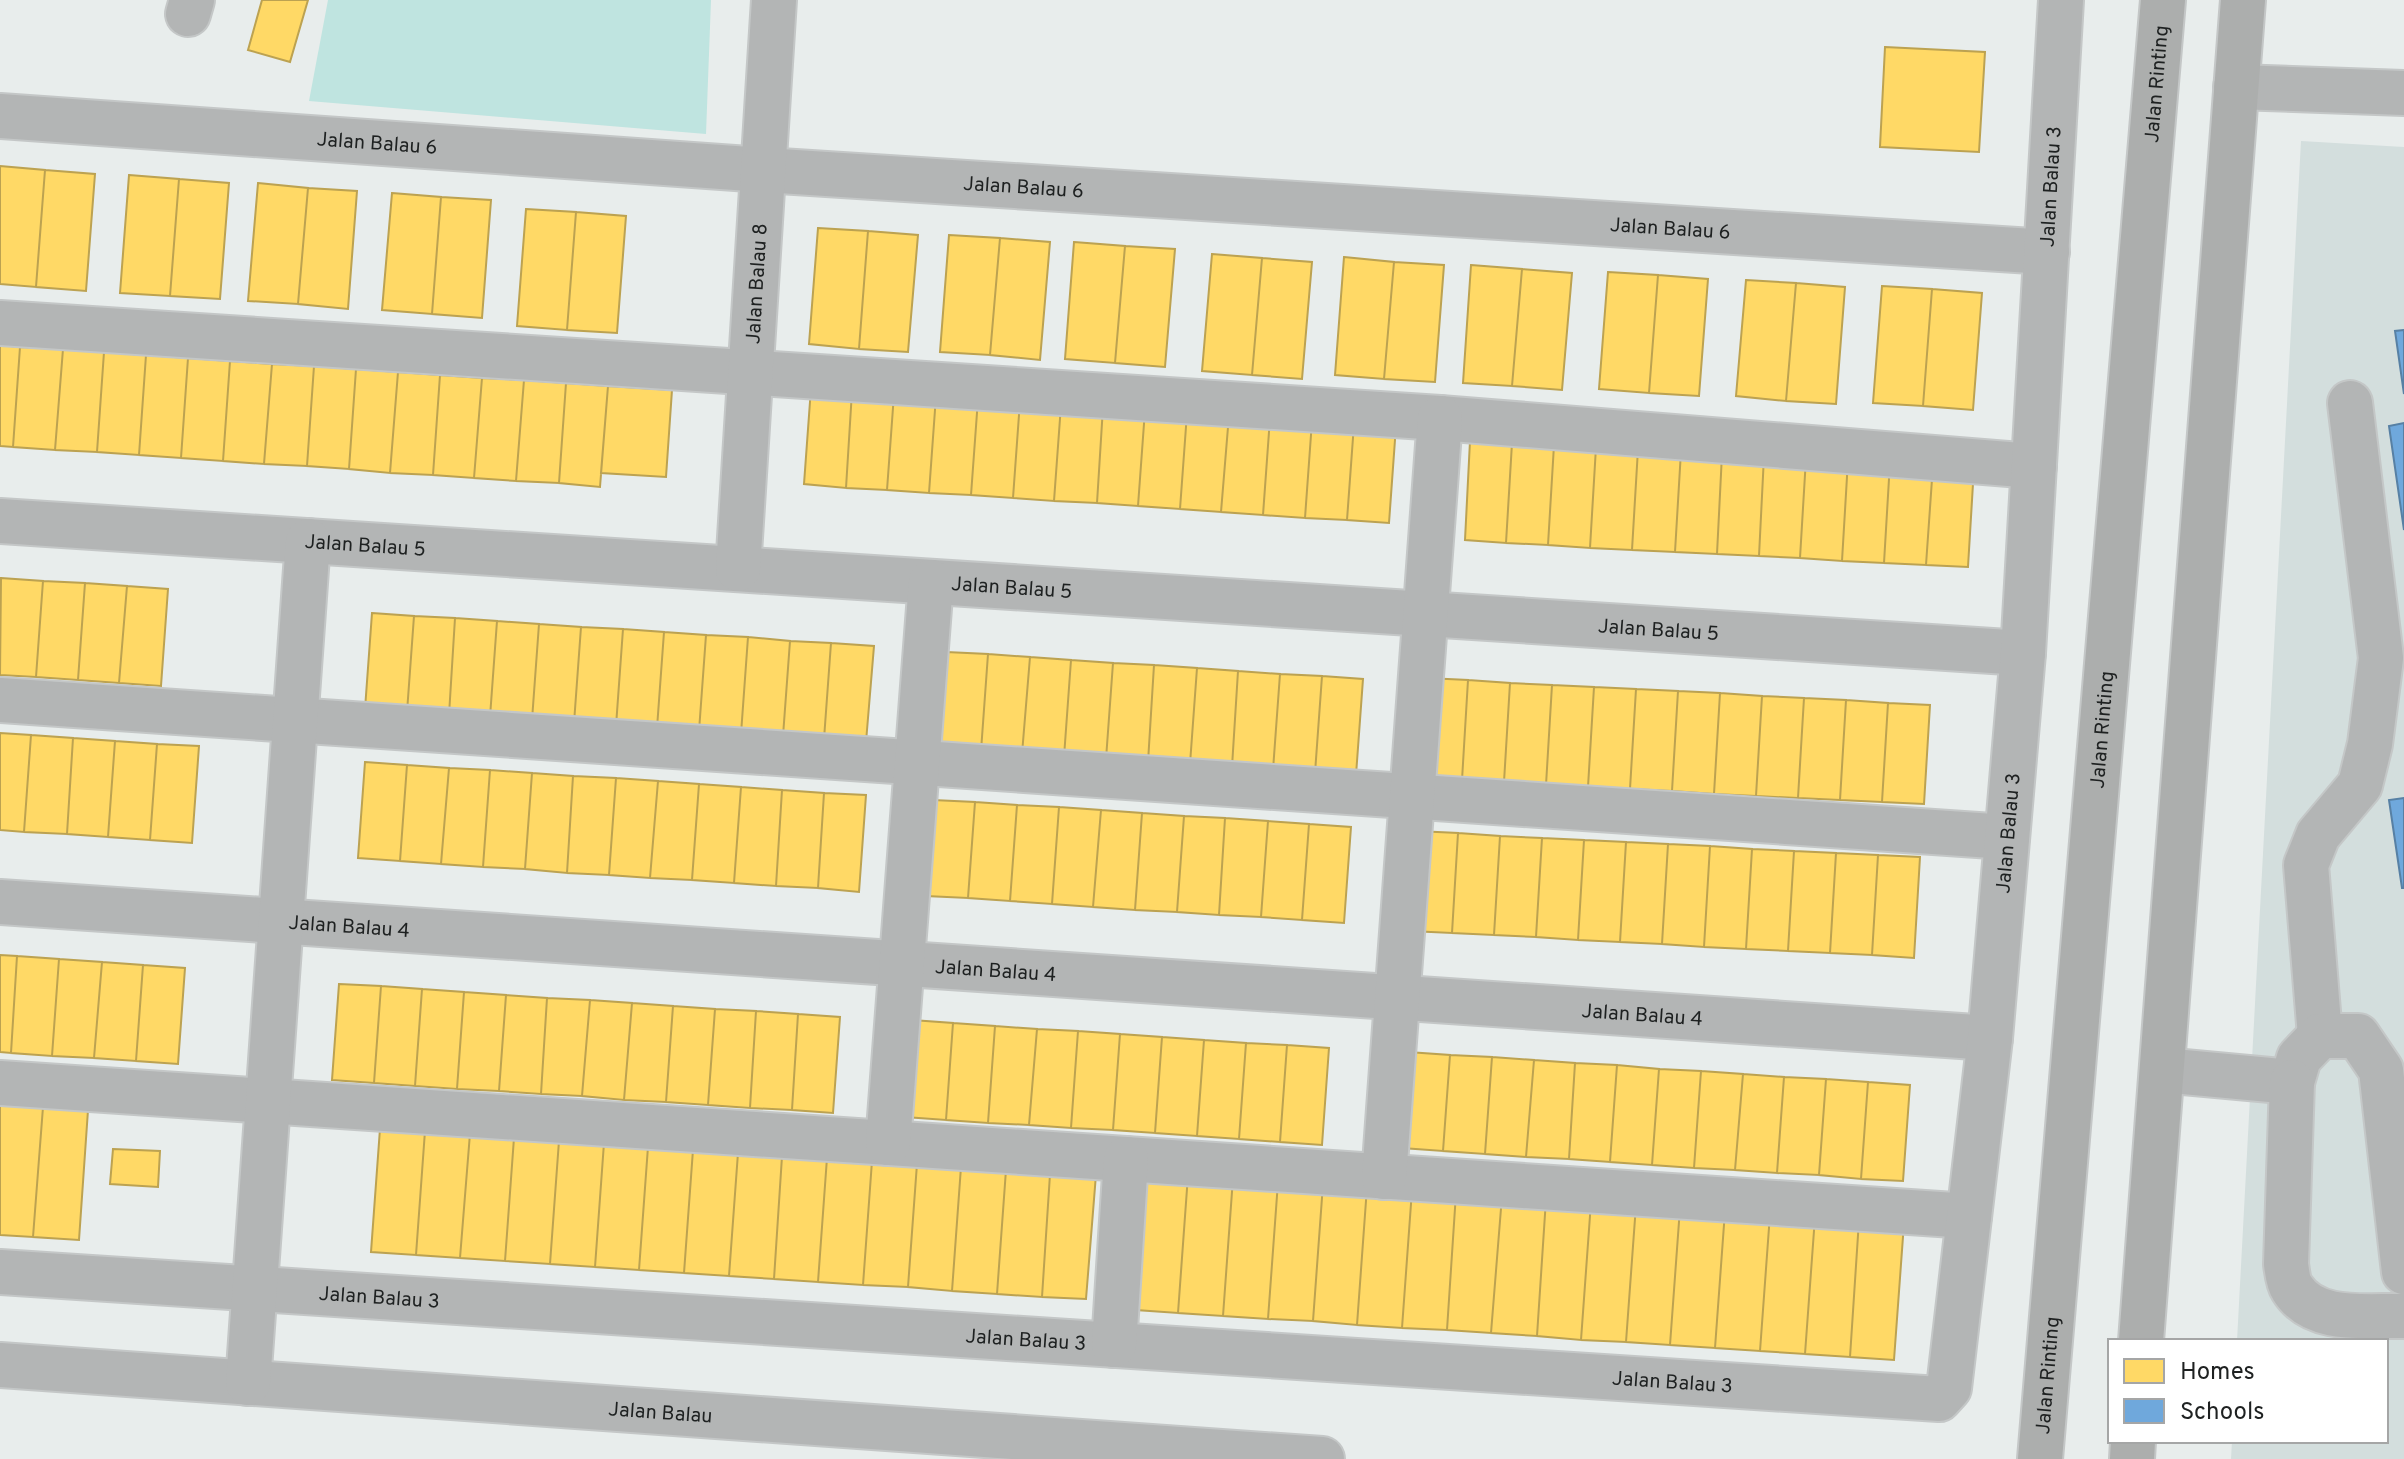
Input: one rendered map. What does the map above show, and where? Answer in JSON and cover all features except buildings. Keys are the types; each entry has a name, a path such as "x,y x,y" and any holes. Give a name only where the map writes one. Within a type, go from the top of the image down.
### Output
{"main road":[{"name":"Jalan Rinting","path":"2040,1459 2163,0"},
{"path":"2141,1339 2243,0"}],"street":[{"name":"Jalan Balau 8","path":"738,569 774,0"},
{"name":"Jalan Balau 3","path":"0,1272 1939,1399 1949,1388 1990,1038 2023,653 2061,0"},
{"path":"2236,87 2404,93"},
{"name":"Jalan Balau 6","path":"0,116 764,170 2047,252"},
{"path":"0,323 1440,418 2034,466"},
{"path":"2320,1036 2306,865 2318,835 2360,785 2370,744 2381,658 2350,403"},
{"path":"1384,1177 1440,418"},
{"name":"Jalan Balau 5","path":"0,521 2023,653"},
{"path":"248,1383 308,541"},
{"path":"888,1143 931,582"},
{"path":"0,700 2007,837"},
{"name":"Jalan Balau 4","path":"0,902 1990,1038"},
{"path":"2404,1272 2381,1070 2358,1036 2320,1036 2299,1058 2292,1082 2286,1264 2290,1286 2306,1305 2324,1313 2404,1316"},
{"path":"2162,1070 2292,1082"},
{"path":"0,1083 1969,1216"},
{"path":"1114,1345 1126,1159"},
{"name":"Jalan Balau","path":"0,1365 1322,1459"}],"shaded area":[{"path":"328,0 711,0 706,134 309,101"},
{"path":"2301,141 2404,147 2404,1459 2231,1459 2232,1443 2388,1443 2388,1339 2237,1339"}]}
